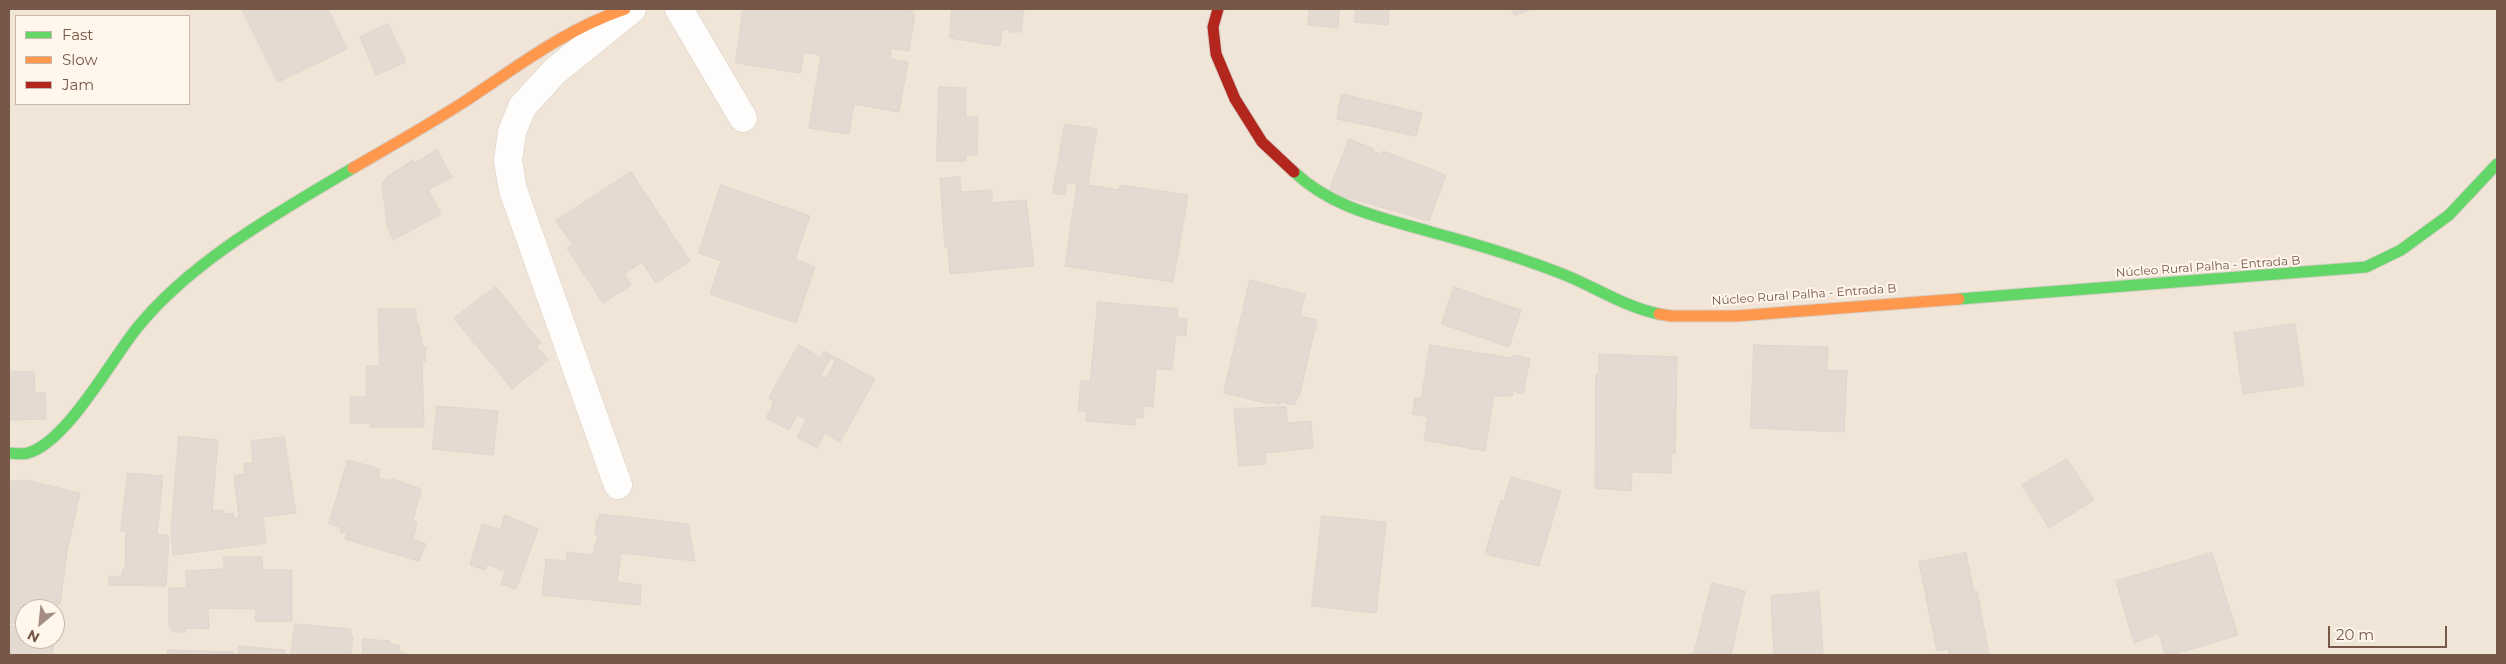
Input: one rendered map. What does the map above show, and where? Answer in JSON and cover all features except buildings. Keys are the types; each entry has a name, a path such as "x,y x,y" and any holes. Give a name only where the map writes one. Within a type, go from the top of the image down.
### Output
{"street":[{"path":"9,453 29,453 54,437 146,317 190,278 272,216 464,101 558,37 598,17 625,9"},
{"path":"618,485 513,190 508,161 512,132 522,107 555,71 632,9"},
{"path":"680,9 743,118"},
{"name":"Núcleo Rural Palha - Entrada B","path":"1218,9 1213,27 1216,54 1235,99 1262,142 1306,183 1344,207 1453,238 1565,275 1636,309 1671,316 1736,316 2272,276 2366,267 2401,250 2449,214 2497,164"}],"shaded area":[{"path":"9,9 2497,9 2497,655 9,655"}],"traffic: fast":[{"path":"1959,299 2366,267 2401,250 2449,215 2497,164"},
{"path":"9,453 28,453 43,446 58,433 73,417 137,328 183,281 266,220 353,168"},
{"path":"1294,172 1309,185 1325,195 1358,210 1482,246 1532,263 1577,280 1634,307 1659,314"}],"traffic: slow":[{"path":"353,168 453,109 543,49 603,17 625,9"},
{"path":"1659,314 1671,316 1736,316 1959,299"}],"traffic: jam":[{"path":"1218,9 1213,27 1216,54 1235,99 1262,142 1294,172"}]}
